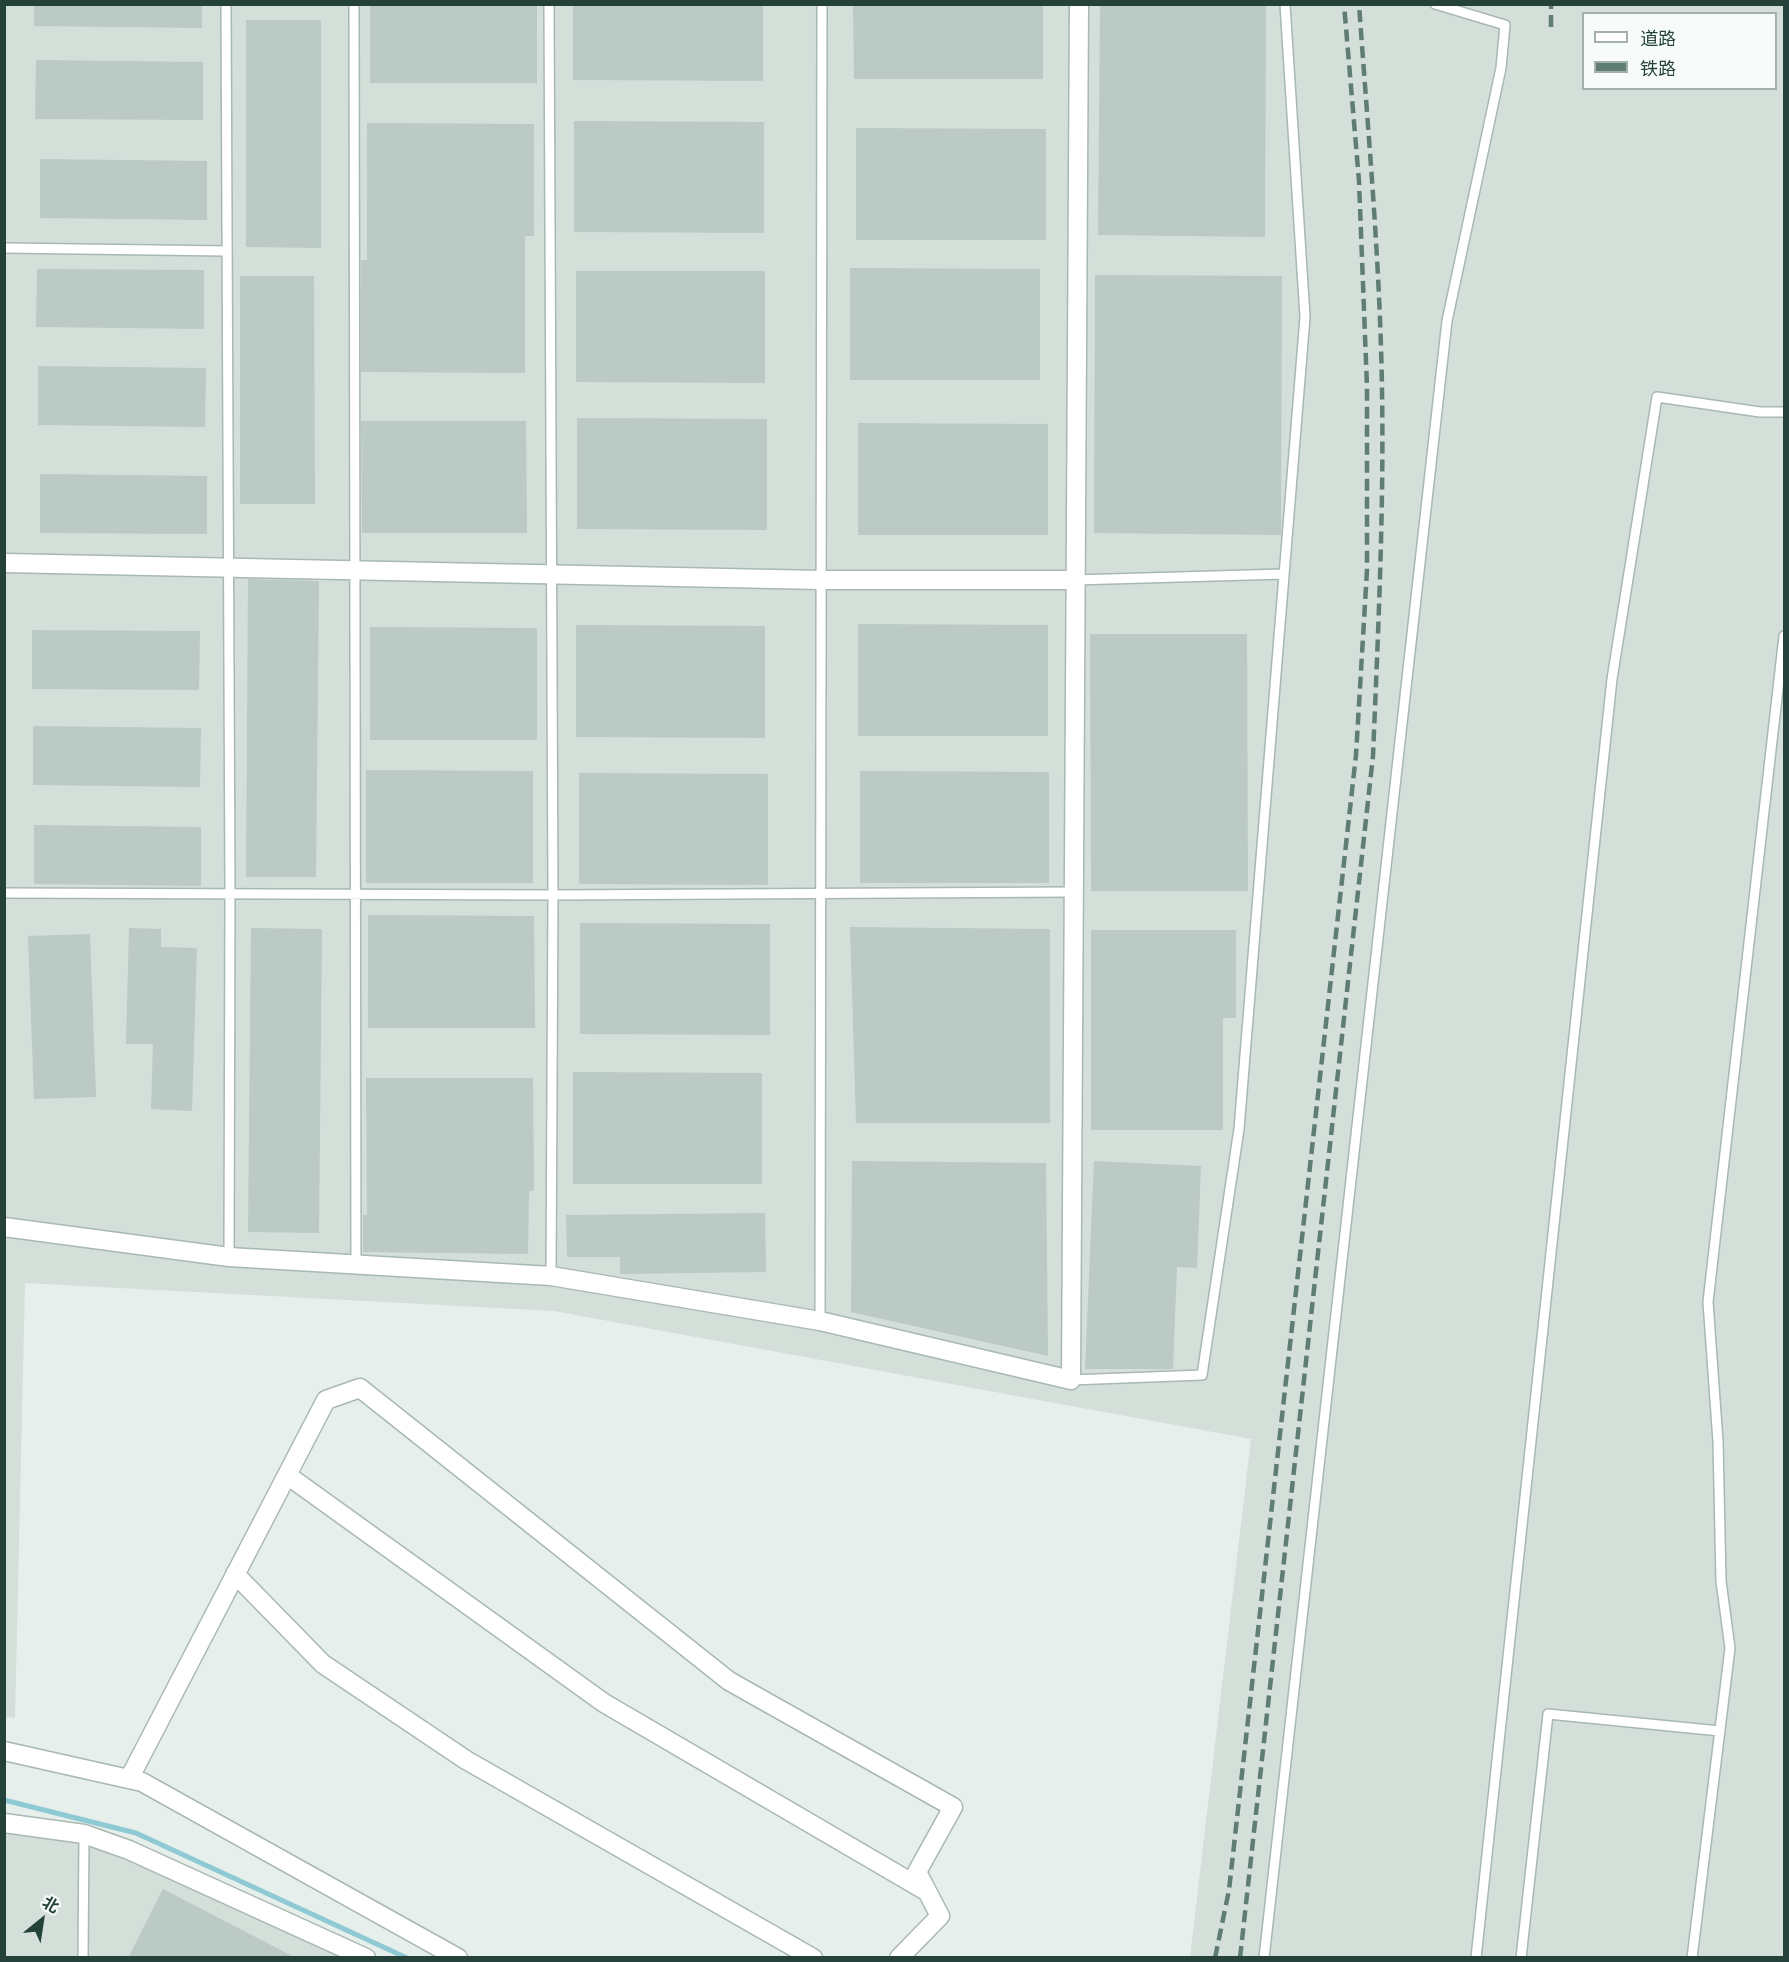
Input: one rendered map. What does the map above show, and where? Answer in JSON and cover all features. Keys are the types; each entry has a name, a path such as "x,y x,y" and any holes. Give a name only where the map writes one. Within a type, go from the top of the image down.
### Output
{"street":[{"path":"4,1227 229,1257 356,1266 551,1275 820,1321 1071,1380 1079,4"},
{"path":"4,563 228,570 821,580 1074,580"},
{"path":"129,1779 326,1400 360,1388 729,1681 953,1808 917,1872 940,1916 899,1958"},
{"path":"287,1475 604,1702 927,1892"},
{"path":"236,1574 323,1664 466,1760 813,1958"},
{"path":"4,1751 142,1782 458,1958"},
{"path":"4,1823 84,1834 129,1850 366,1958"}],"lane":[{"path":"226,4 230,892 229,1257"},
{"path":"354,4 356,1266"},
{"path":"549,4 554,895 551,1275"},
{"path":"820,1321 822,4"},
{"path":"1071,1380 1202,1375 1239,1129 1305,317 1285,4"},
{"path":"1264,1958 1447,321 1501,68 1504,25 1435,4"},
{"path":"4,248 227,252"},
{"path":"1476,1958 1612,679 1657,397 1760,412 1785,412"},
{"path":"1074,580 1284,574"},
{"path":"1692,1958 1730,1648 1721,1581 1718,1442 1708,1302 1785,636"},
{"path":"4,892 355,892 554,895 1073,892"},
{"path":"1521,1958 1548,1714 1720,1731"},
{"path":"83,1958 84,1834"}],"shaded area":[{"path":"4,5 1784,5 1784,1957 1190,1957 1251,1439 554,1311 25,1283 15,1718 5,1717"},
{"path":"5,1823 84,1834 366,1958 5,1958"}],"building":[{"path":"34,4 202,4 202,28 34,26"},
{"path":"370,4 537,4 537,83 370,83"},
{"path":"573,4 763,4 763,81 573,80"},
{"path":"853,4 1043,4 1043,79 854,79"},
{"path":"1100,4 1266,4 1265,237 1098,235"},
{"path":"246,20 321,20 321,248 246,247"},
{"path":"36,60 203,62 203,120 35,119"},
{"path":"574,121 764,122 764,233 574,232"},
{"path":"367,123 534,124 534,236 525,236 525,373 361,372 361,260 367,260"},
{"path":"856,128 1046,129 1046,240 856,240"},
{"path":"40,159 207,161 207,220 40,218"},
{"path":"850,268 1040,269 1040,380 850,380"},
{"path":"37,269 204,270 204,329 36,327"},
{"path":"576,271 765,271 765,383 576,382"},
{"path":"1095,275 1282,276 1281,535 1094,533"},
{"path":"240,276 314,276 315,504 240,504"},
{"path":"38,366 206,368 205,427 38,425"},
{"path":"577,418 767,419 767,530 577,529"},
{"path":"361,421 526,421 527,533 362,533"},
{"path":"858,423 1048,424 1048,535 858,535"},
{"path":"40,474 207,476 207,534 40,533"},
{"path":"248,579 319,581 316,877 246,877"},
{"path":"858,624 1048,625 1048,736 858,736"},
{"path":"576,625 765,626 765,738 576,737"},
{"path":"370,627 537,628 537,740 370,740"},
{"path":"32,630 200,631 199,690 32,689"},
{"path":"1090,634 1247,634 1248,891 1091,891"},
{"path":"33,726 201,728 200,787 33,785"},
{"path":"366,770 533,771 533,883 366,883"},
{"path":"860,771 1049,772 1049,883 860,883"},
{"path":"579,773 768,774 768,885 579,884"},
{"path":"34,825 201,827 201,886 34,884"},
{"path":"368,915 534,916 535,1028 368,1028"},
{"path":"580,923 770,924 770,1035 580,1034"},
{"path":"850,927 1050,929 1050,1123 856,1123"},
{"path":"129,928 161,929 161,947 197,948 192,1111 151,1109 153,1044 126,1044"},
{"path":"251,928 322,929 319,1233 248,1232"},
{"path":"1091,930 1236,930 1236,1018 1223,1018 1223,1130 1091,1130"},
{"path":"90,934 96,1097 34,1099 28,936"},
{"path":"573,1072 762,1073 762,1184 573,1184"},
{"path":"366,1078 533,1078 534,1191 529,1191 528,1254 363,1252 363,1215 367,1215"},
{"path":"852,1161 1046,1163 1048,1356 851,1312"},
{"path":"1094,1161 1201,1166 1197,1268 1177,1267 1173,1369 1085,1369"},
{"path":"765,1213 766,1272 620,1274 620,1257 567,1257 566,1215"},
{"path":"163,1889 296,1958 128,1958"}],"waterway":[{"path":"4,1800 136,1833 407,1958"}],"railway":[{"path":"1215,1958 1229,1890 1356,755 1367,570 1367,387 1359,181 1344,4"},
{"path":"1240,1958 1373,756 1379,619 1382,389 1376,245 1359,4"},
{"path":"1551,4 1551,27"}]}
